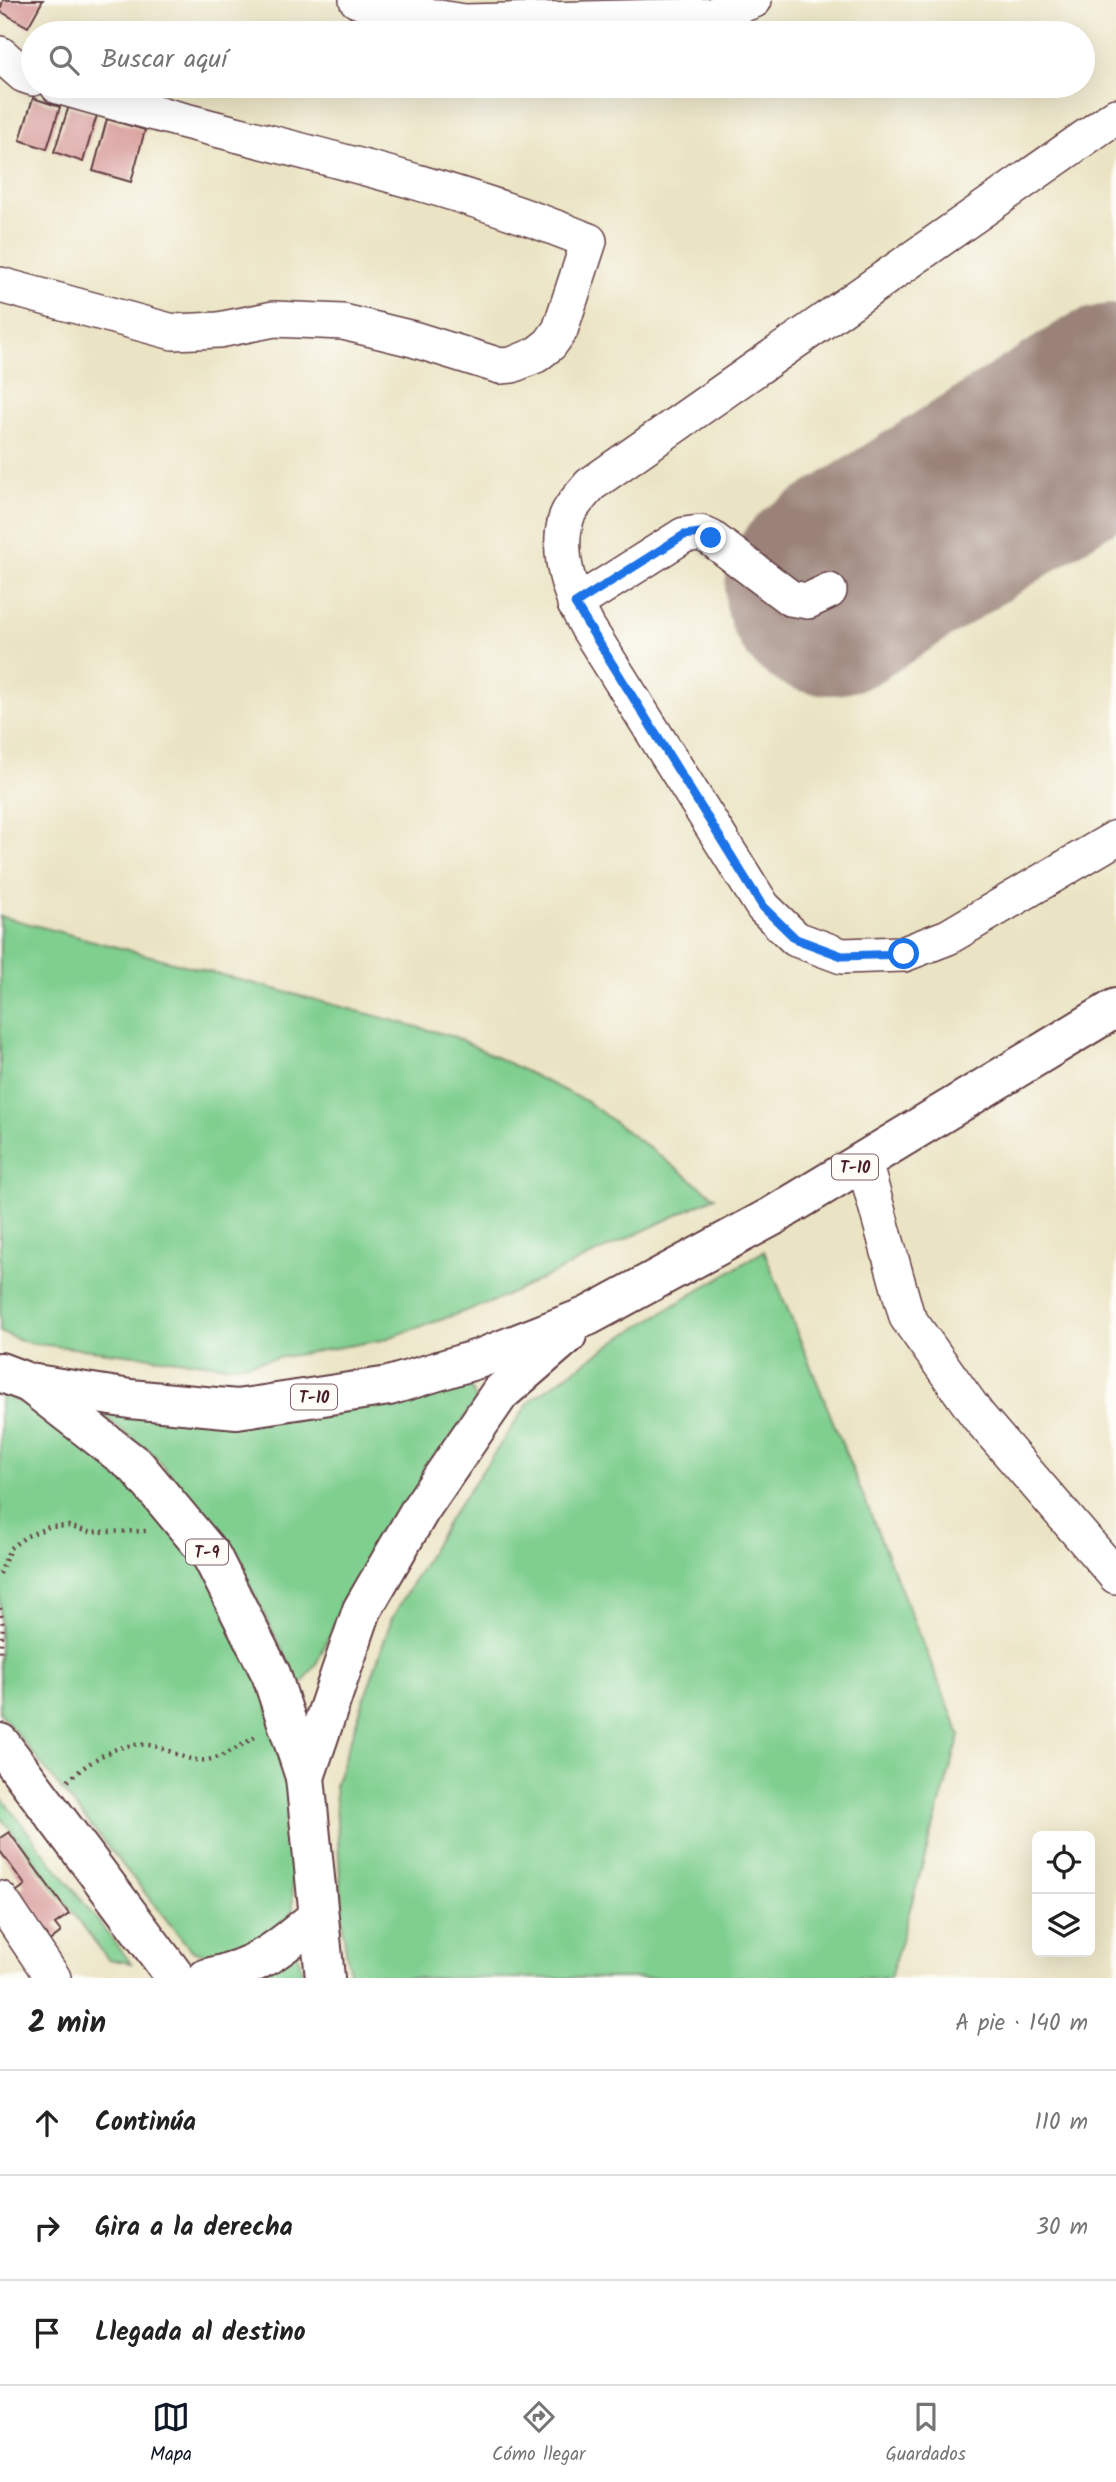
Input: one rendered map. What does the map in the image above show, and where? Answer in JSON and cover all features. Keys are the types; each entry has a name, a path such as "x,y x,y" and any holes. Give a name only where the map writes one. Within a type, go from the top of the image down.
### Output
{"highway":[{"name":"T-10","path":"14,1378 130,1399 237,1409 389,1386 481,1358 588,1316 771,1217 1116,1008"},
{"name":"T-10","path":"305,1777 362,1610 420,1510 500,1393 588,1316"},
{"name":"T-9","path":"14,1378 137,1467 212,1557 271,1674 305,1777 325,1978"},
{"path":"1,1747 189,1976 235,1972 273,1954 317,1917"}],"street":[{"path":"505,21 711,16 754,0"},
{"path":"371,3 459,21"},
{"path":"0,54 21,72"},
{"path":"0,285 173,332 219,330 274,319 343,322 413,338 500,366 512,365 536,355 550,344 561,330 589,241 529,216 338,159 99,98"},
{"path":"1116,116 590,485 568,514 562,551 575,604 763,907 796,939 842,956 904,954 948,937 1116,838"},
{"path":"575,604 684,535 700,533 711,538 789,598 808,601 829,592"},
{"path":"864,1162 906,1317 978,1416 1116,1576"},
{"path":"0,1899 53,1978"}],"path":[{"path":"0,1574 10,1548 27,1536 50,1527 68,1526 89,1532 141,1532 161,1528 176,1514"},
{"path":"0,1608 3,1625 0,1655"},
{"path":"46,1804 84,1765 113,1750 149,1745 192,1759 208,1760 225,1754 286,1720"}],"green space":[{"path":"0,916 455,1037 586,1101 715,1197 497,1300 382,1340 231,1366 29,1343 0,1332"},
{"path":"764,1251 960,1735 890,1978 350,1978 343,1930 335,1785 392,1618 450,1518 530,1401 620,1338"},
{"path":"467,1375 476,1401 396,1519 338,1618 316,1664 297,1691 288,1661 229,1545 154,1455 82,1399 125,1414"},
{"path":"0,1392 27,1406 131,1472 204,1559 260,1676 290,1794 293,1909 279,1931 230,1960 191,1950 0,1713"},
{"path":"0,1796 131,1963 108,1959 0,1816"},
{"path":"296,1950 304,1978 254,1978"}],"building":[{"path":"3,0 43,0 31,21 21,23 0,11"},
{"path":"33,98 60,107 47,149 20,140"},
{"path":"69,106 97,115 83,162 54,152"},
{"path":"107,119 145,130 131,182 93,171"},
{"path":"9,1832 69,1914 55,1924 61,1932 48,1942 12,1895 25,1885 0,1851 0,1838"}],"runway":[{"path":"829,591 1116,408"}],"route":[{"path":"711,538 700,533 684,535 575,604 763,907 796,939 842,956 904,954"}]}
